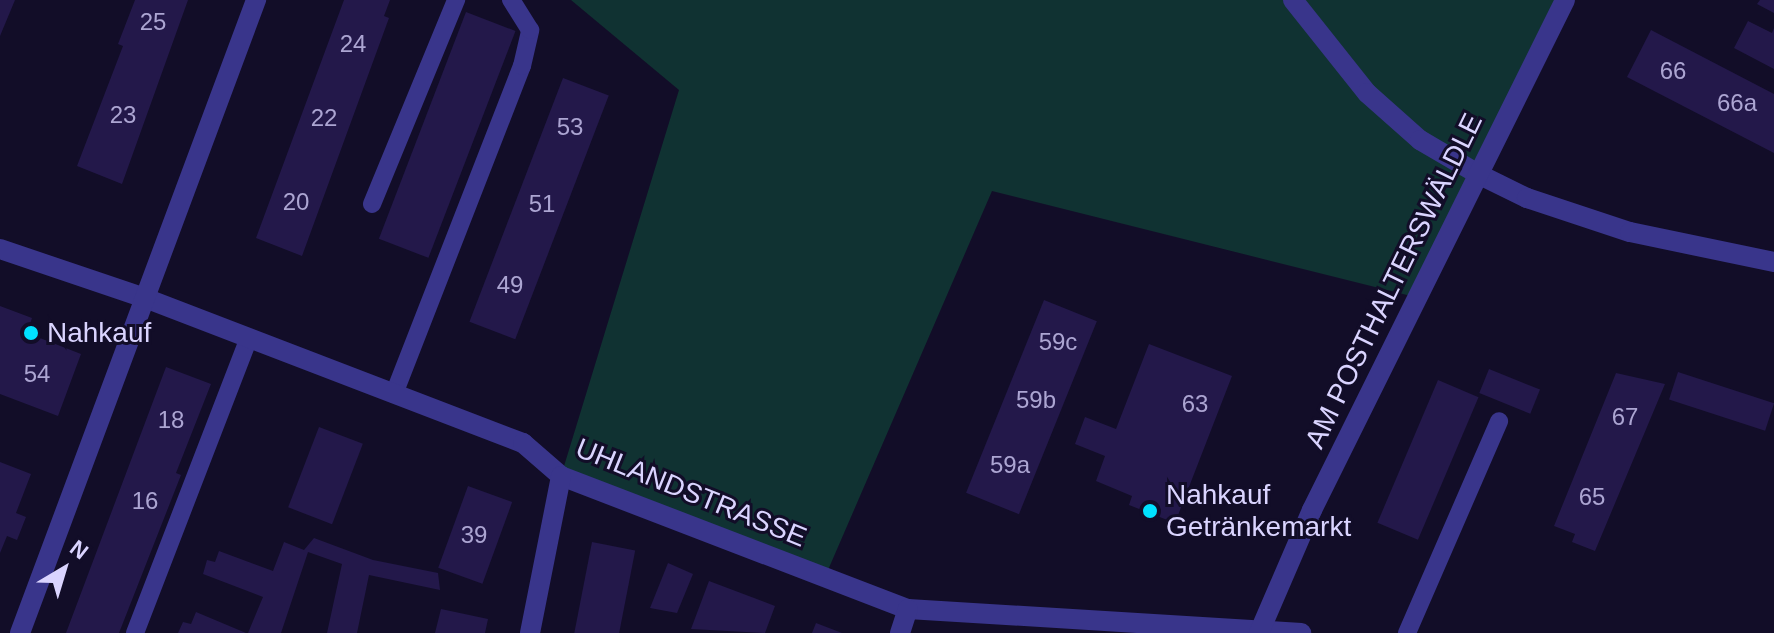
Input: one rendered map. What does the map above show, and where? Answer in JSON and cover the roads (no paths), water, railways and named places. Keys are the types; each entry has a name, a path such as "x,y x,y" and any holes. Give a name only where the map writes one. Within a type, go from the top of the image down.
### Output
{"street":[{"path":"20,633 256,0"},
{"path":"1293,0 1367,93 1420,140 1478,174 1527,198 1630,232 1774,262"},
{"name":"AM POSTHALTERSWÄLDLE","path":"1260,632 1312,510 1565,0"},
{"name":"UHLANDSTRASSE","path":"0,249 145,298 523,443 561,476 908,609 1301,633"},
{"path":"530,633 561,476"},
{"path":"900,633 908,609"}],"lane":[{"path":"372,204 456,0"},
{"path":"394,394 522,66 530,30 511,0"},
{"path":"135,633 249,338"},
{"path":"1407,633 1499,421"}],"place":[{"name":"Nahkauf","path":"31,333"},
{"name":"Nahkauf Getränkemarkt","path":"1150,511"}]}
